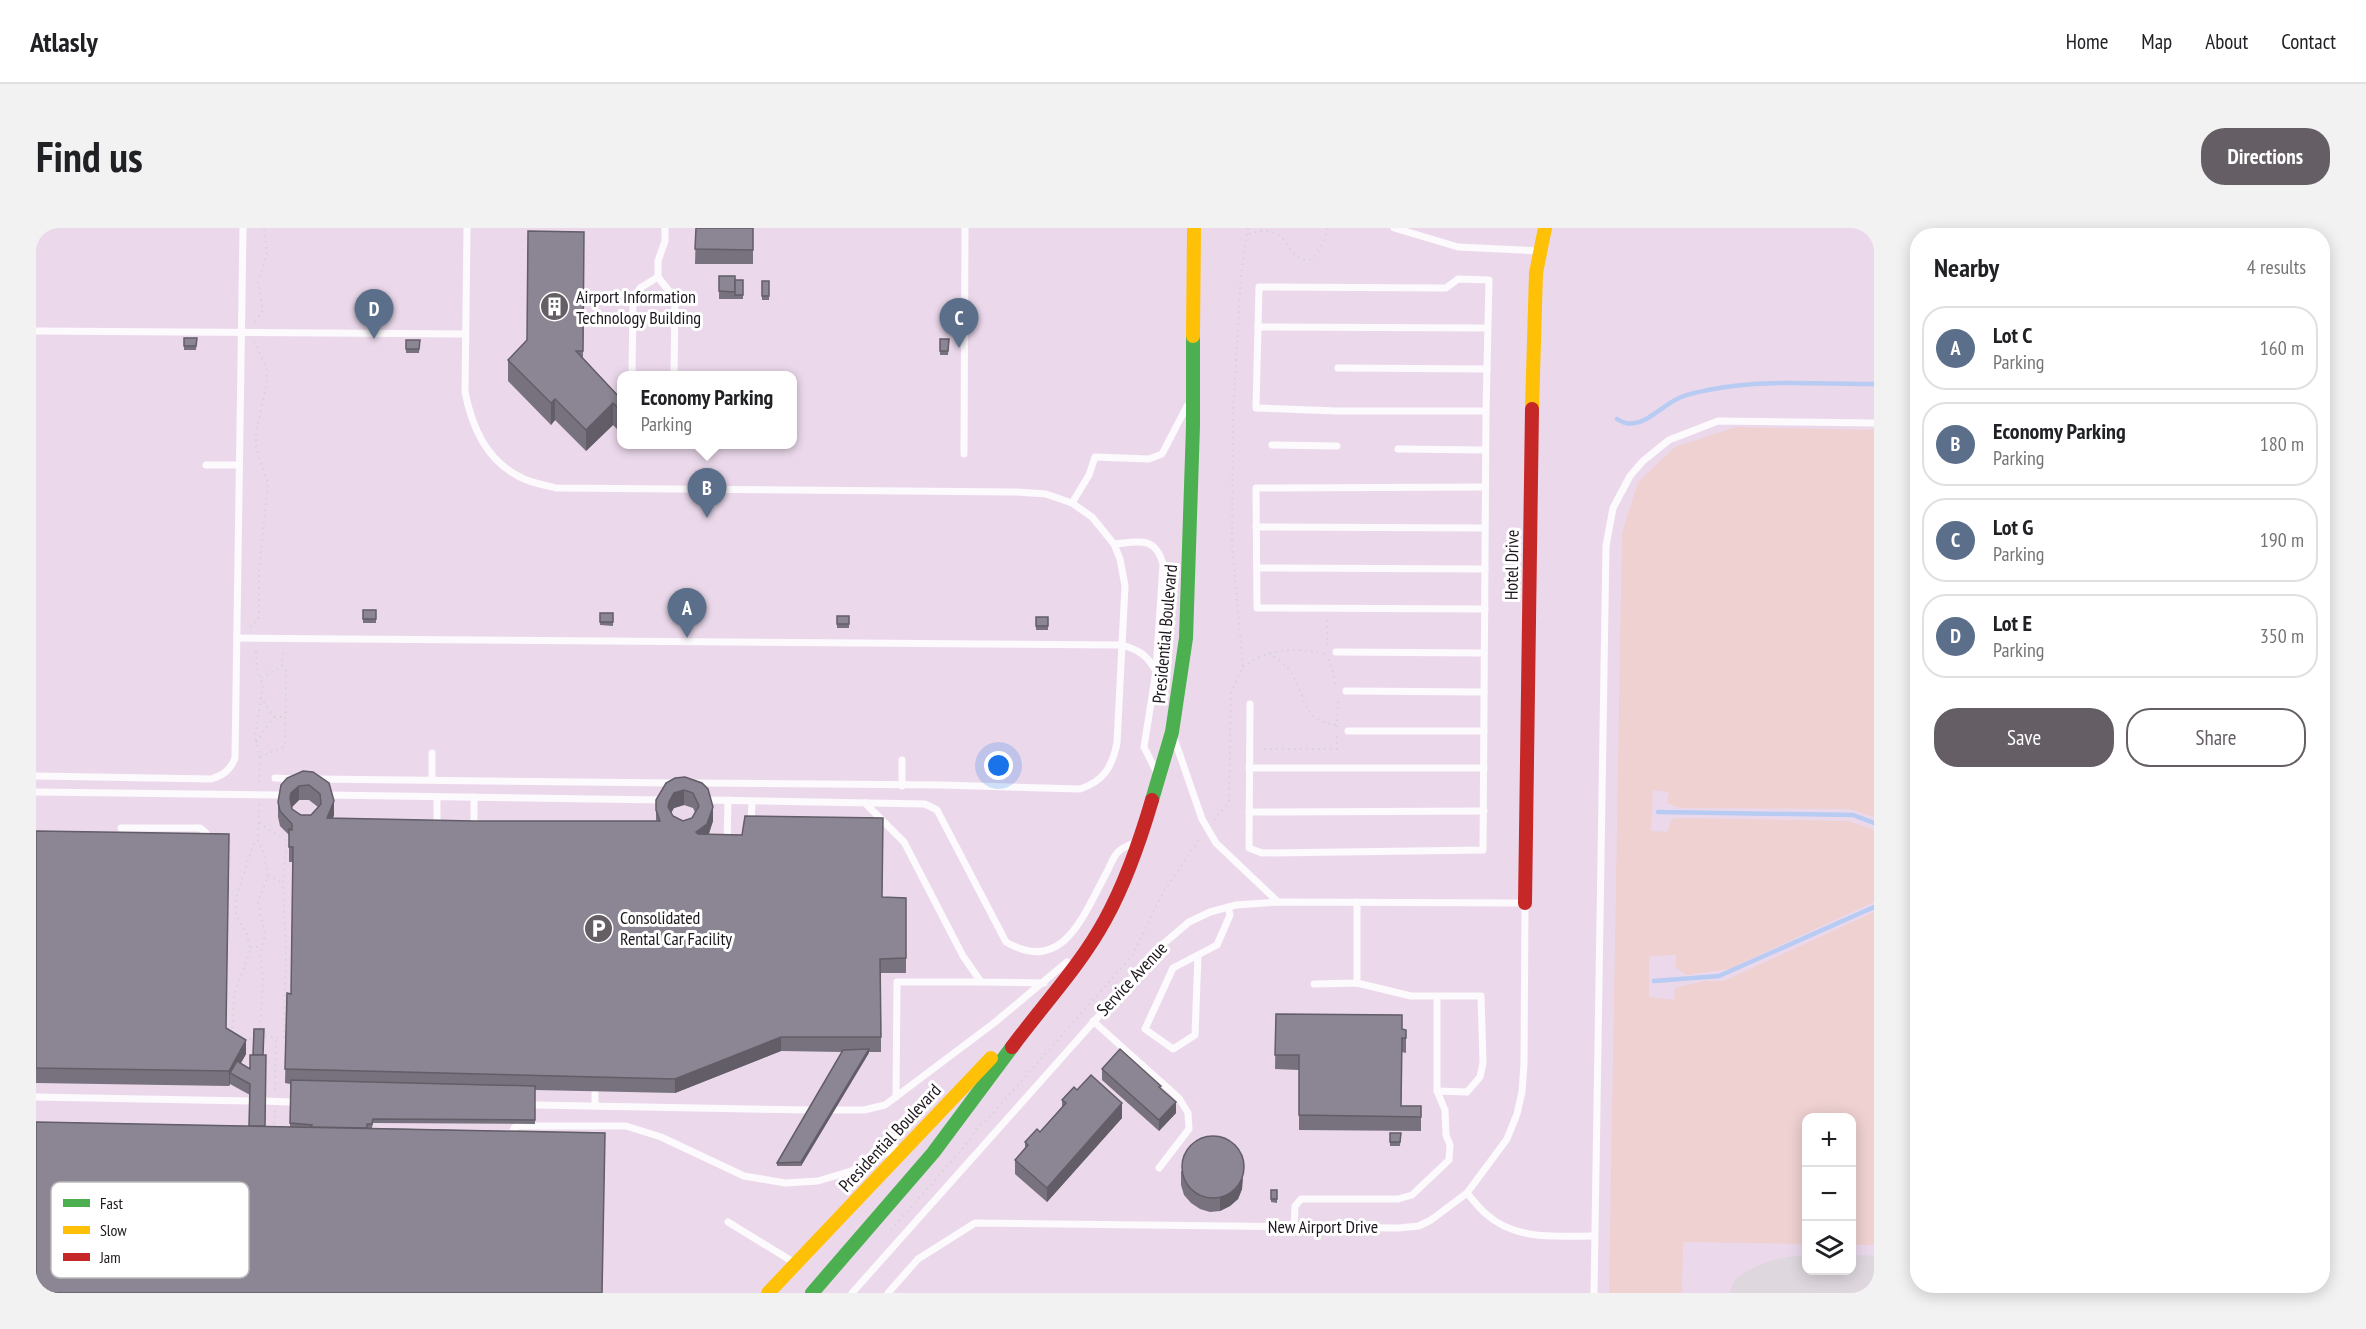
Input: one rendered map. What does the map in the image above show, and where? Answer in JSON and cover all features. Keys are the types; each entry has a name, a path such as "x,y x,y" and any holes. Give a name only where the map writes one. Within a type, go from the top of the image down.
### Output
{"main road":[{"name":"Presidential Boulevard","path":"812,1293 933,1153 1074,967 1105,921 1125,882 1142,838 1172,732 1186,638 1193,396 1194,228"},
{"path":"1193,297 1206,228"},
{"name":"Hotel Drive","path":"1525,903 1533,329 1536,273 1545,228"},
{"name":"Presidential Boulevard","path":"768,1293 949,1101 1040,1010"}],"lane":[{"path":"36,776 205,778 222,776 235,758 237,746 243,228"},
{"path":"467,228 465,392 470,418 482,444 500,464 521,478 556,488 1046,494 1072,503 1092,517 1114,544 1120,559 1125,586 1117,743 1113,762 1099,780 1080,789 690,783"},
{"path":"665,228 658,261 658,277 675,299 674,371"},
{"path":"964,228 964,454"},
{"path":"1394,228 1458,247 1540,252"},
{"path":"632,371 633,301 640,288 658,277"},
{"path":"1250,704 1249,848 1262,853 1484,850 1485,450 1486,411 1487,369 1487,328 1489,280 1458,279 1446,288 1259,287 1256,408 1337,411 1486,411"},
{"path":"1258,327 1487,328"},
{"path":"36,331 465,334"},
{"path":"1338,368 1487,369"},
{"path":"1072,503 1089,475 1095,457 1149,459 1162,454 1193,396"},
{"path":"1594,1293 1606,546 1613,508 1630,476 1643,461 1669,440 1718,421 1874,423"},
{"path":"1272,445 1336,446"},
{"path":"1398,449 1485,450"},
{"path":"206,465 239,465"},
{"path":"1485,487 1256,488 1257,608 1485,609"},
{"path":"1256,526 1485,528"},
{"path":"1114,544 1140,541 1152,544 1160,552 1163,564 1156,671 1144,747 1160,779"},
{"path":"1257,568 1485,569"},
{"path":"237,638 1122,645 1138,650 1149,660 1156,671"},
{"path":"1336,652 1484,653"},
{"path":"1346,691 1484,693"},
{"path":"1348,730 1484,731"},
{"path":"1172,732 1202,819 1216,843 1278,902"},
{"path":"432,753 432,780"},
{"path":"902,760 902,786"},
{"path":"1249,768 1484,768"},
{"path":"275,778 298,779"},
{"path":"309,779 678,783"},
{"path":"36,792 285,795"},
{"path":"327,795 664,800"},
{"path":"437,797 437,835"},
{"path":"474,797 474,836"},
{"path":"704,800 925,804 938,810 1006,942 1020,951 1042,953 1058,947 1074,931 1118,851 1142,838"},
{"path":"727,849 728,801"},
{"path":"752,801 751,828 762,825"},
{"path":"866,803 904,842 963,956 981,982"},
{"path":"1249,812 1484,811"},
{"path":"121,828 200,828 206,833 207,848"},
{"path":"878,828 890,828"},
{"name":"Service Avenue","path":"852,1293 1162,945 1189,922 1228,907 1278,902 1525,903"},
{"path":"1357,902 1358,983"},
{"name":"New Airport Drive","path":"888,1293 918,1259 975,1223 1294,1227 1419,1226 1431,1220 1467,1193 1507,1139 1517,1114 1522,1092 1525,903"},
{"path":"1198,955 1195,1035 1173,1049 1145,1029 1173,968 1217,945 1230,915 1228,907"},
{"path":"834,1110 864,1110 885,1105 1044,983 1092,939"},
{"path":"896,1097 897,982 1044,983"},
{"path":"1314,984 1358,983 1395,993 1437,997 1481,996 1483,1063 1480,1077 1467,1092 1437,1091"},
{"path":"1294,1227 1295,1206 1301,1199 1398,1199 1412,1195 1449,1160 1450,1145 1446,1135 1445,1110 1437,1091 1437,997"},
{"path":"1093,1021 1179,1098 1188,1113 1189,1129 1159,1168"},
{"path":"595,1091 595,1106"},
{"path":"36,1097 250,1101"},
{"path":"265,1101 290,1102"},
{"path":"507,1146 514,1128 532,1125 626,1126 662,1137 744,1176 785,1183 818,1181 851,1171 895,1148 949,1101"},
{"path":"535,1105 810,1110"},
{"path":"1467,1193 1486,1214 1505,1226 1526,1234 1594,1236"},
{"path":"728,1222 795,1264"}],"path":[{"path":"254,324 263,310 258,282 267,253 264,228"},
{"path":"1243,666 1232,544 1233,412 1241,275 1249,234 1248,228"},
{"path":"1249,234 1265,230 1274,232 1283,238 1299,258 1307,259 1314,258 1319,252 1328,228"},
{"path":"250,628 259,616 259,571 268,484 256,447 256,434 267,382 266,367 254,340"},
{"path":"1264,749 1337,749 1337,692 1327,654 1327,620"},
{"path":"259,648 255,651 263,685 255,736 260,757 259,786"},
{"path":"260,757 285,746 286,671 282,666 284,652 278,648"},
{"path":"891,1230 970,1140 976,1129 986,1121 1132,956 1164,891 1207,828 1230,802 1231,692 1243,666 1252,659 1269,653 1300,650 1327,654"},
{"path":"1269,653 1293,674 1308,712 1319,720 1337,725"},
{"path":"261,678 282,666"},
{"path":"261,697 274,717"},
{"path":"274,717 285,717"},
{"path":"256,742 274,717"},
{"path":"259,801 258,841 263,849 268,876 258,902 265,936 260,954 263,978 260,1035"},
{"path":"259,823 292,844"},
{"path":"240,1043 260,1035 276,1038 285,1036 286,944 283,883 285,840"},
{"path":"232,1037 234,996 250,947 247,934 236,915 237,894 253,845 258,841"},
{"path":"268,876 283,883"},
{"path":"286,944 292,944"},
{"path":"250,947 262,947"},
{"path":"275,1097 276,1038"}],"shaded area":[{"path":"36,228 1874,228 1874,1293 36,1293"},
{"path":"1736,427 1874,430 1874,817 1850,809 1680,808 1667,803 1669,792 1653,790 1651,831 1667,832 1672,819 1683,818 1848,821 1874,830 1874,902 1729,969 1687,975 1676,968 1676,955 1649,956 1649,997 1674,1000 1675,988 1704,981 1724,981 1874,912 1874,1245 1856,1245 1856,1113 1802,1113 1802,1244 1683,1242 1682,1293 1609,1293 1622,533 1638,482 1675,447"}],"building":[{"path":"696,228 753,228 753,250 695,249"},
{"name":"Airport Information Technology Building","path":"528,231 584,232 583,351 576,351 617,395 617,407 613,403 586,430 555,399 551,403 508,360 527,340"},
{"path":"719,276 735,276 735,292 719,291"},
{"path":"735,280 743,280 743,295 735,295"},
{"path":"762,281 769,281 769,296 762,296"},
{"path":"184,338 197,338 196,346 184,346"},
{"path":"940,339 949,339 948,351 940,351"},
{"path":"406,340 420,340 419,349 406,349"},
{"path":"363,610 376,610 376,619 363,619"},
{"path":"600,613 613,613 613,622 600,622"},
{"path":"837,616 849,616 849,624 837,624"},
{"path":"1036,617 1048,617 1048,626 1036,626"},
{"name":"Consolidated Rental Car Facility","path":"303,771 313,772 329,783 334,801 327,818 660,821 656,810 656,800 666,783 675,778 685,777 702,783 708,789 713,807 707,824 696,832 698,834 742,835 745,816 883,818 882,897 906,898 906,958 880,959 881,1037 781,1037 675,1079 285,1069 287,993 291,994 293,847 289,847 289,829 292,830 292,824 280,811 278,802 281,785 287,778","holes":["309,785 320,794 321,804 311,815 301,815 292,809 291,793 299,786","684,790 693,793 699,806 692,818 683,821 673,816 668,807 674,793"]},
{"path":"36,831 229,834 226,1028 246,1040 229,1071 36,1068"},
{"path":"1276,1014 1402,1015 1402,1029 1406,1030 1406,1038 1402,1038 1401,1106 1421,1106 1421,1117 1299,1115 1299,1055 1275,1055"},
{"path":"254,1029 264,1029 263,1055 253,1055"},
{"path":"869,1049 801,1162 777,1163 843,1050"},
{"path":"1120,1049 1176,1102 1159,1120 1102,1069"},
{"path":"250,1055 266,1055 265,1126 249,1126 250,1084 230,1073 237,1061 250,1069"},
{"path":"1091,1075 1122,1103 1047,1188 1015,1160 1028,1145 1025,1142 1037,1129 1040,1132 1066,1103 1062,1100 1074,1087 1077,1090"},
{"path":"291,1080 535,1086 535,1120 373,1119 372,1124 367,1124 367,1128 311,1127 312,1125 290,1123"},
{"path":"36,1122 605,1133 602,1293 36,1293"},
{"path":"1390,1133 1401,1133 1400,1142 1390,1142"},
{"path":"1213,1136 1235,1145 1244,1167 1235,1189 1213,1198 1191,1189 1182,1167 1191,1145"},
{"path":"1271,1190 1277,1190 1277,1199 1271,1199"}],"waterway":[{"path":"1617,419 1625,423 1641,422 1684,396 1749,384 1874,384"},
{"path":"1658,812 1853,815 1874,823"},
{"path":"1654,981 1719,976 1874,907"}],"taxiway":[{"path":"1750,1293 1778,1279 1793,1276 1874,1275"}],"traffic: fast":[{"path":"1152,800 1172,732 1186,638 1193,426 1193,336"},
{"path":"812,1293 933,1153 1012,1047"}],"traffic: slow":[{"path":"1193,336 1194,228"},
{"path":"1532,409 1536,273 1545,228"},
{"path":"768,1293 991,1058"}],"traffic: jam":[{"path":"1525,903 1532,409"},
{"path":"1012,1047 1073,969 1105,920 1132,861 1152,800"}],"place":[{"name":"Airport Information Technology Building","path":"555,307"},
{"name":"Lot E","path":"374,339"},
{"name":"Lot G","path":"959,348"},
{"name":"Economy Parking","path":"707,518"},
{"name":"Lot C","path":"687,638"},
{"name":"Consolidated Rental Car Facility","path":"599,928"}]}
